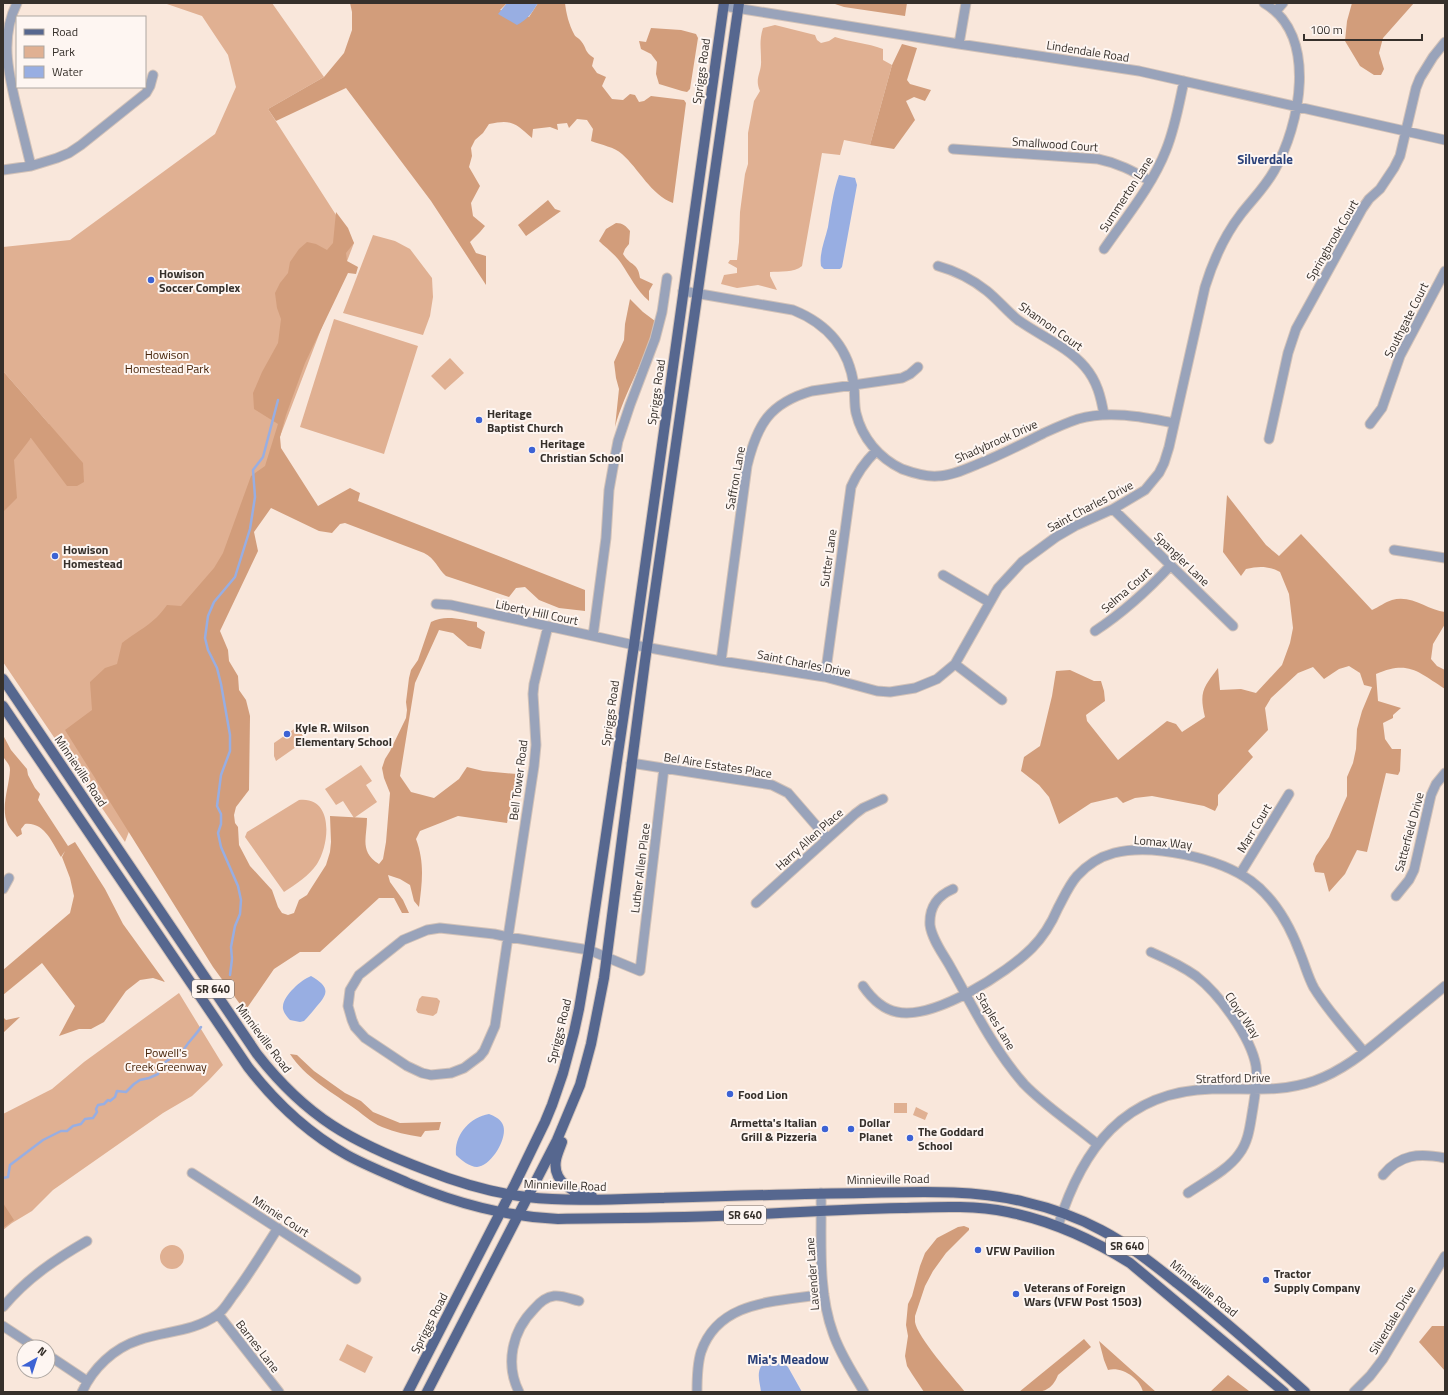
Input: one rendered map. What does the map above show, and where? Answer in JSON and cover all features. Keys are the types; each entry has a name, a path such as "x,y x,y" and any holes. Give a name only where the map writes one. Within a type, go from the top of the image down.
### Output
{"main road":[{"name":"Spriggs Road","path":"408,1392 509,1195 550,1111 563,1073 579,1009 634,645 724,4"},
{"path":"427,1392 558,1140 580,1085 591,1044 600,1000 647,647 738,6"},
{"name":"Minnieville Road","path":"3,679 257,1054 287,1089 318,1117 341,1132 365,1145 397,1159 454,1181 509,1195 528,1198 554,1200 630,1199 940,1192 978,1194 1026,1202 1062,1213 1098,1228 1138,1252 1240,1334 1305,1392"},
{"name":"SR 640","path":"3,706 240,1056 257,1078 295,1118 334,1148 358,1161 451,1200 519,1216 558,1220 740,1215 821,1210 929,1208 972,1208 1007,1212 1058,1226 1082,1236 1130,1263 1284,1392"},
{"path":"573,1104 556,1160 557,1175 567,1187 586,1195 630,1199"}],"street":[{"path":"17,3 6,36 6,59 10,83 31,166"},
{"path":"959,44 966,3"},
{"name":"Saint Charles Drive","path":"634,645 825,677 878,691 903,691 925,685 937,679 955,664 989,602 1009,574 1022,562 1038,549 1075,526 1113,509 1145,490 1159,473 1167,456 1205,287 1211,268 1229,231 1263,187 1274,170 1284,150 1296,106 1300,81 1298,54 1294,38 1288,26 1276,11 1264,3"},
{"path":"1276,11 1283,3"},
{"name":"Lindendale Road","path":"724,4 959,44 1139,71 1445,140"},
{"name":"Springbrook Court","path":"1269,439 1288,353 1296,329 1362,209 1369,199 1380,189 1394,168 1400,156 1416,88 1420,78 1433,57 1445,42"},
{"path":"3,170 31,166 56,158 81,145 146,93 153,75"},
{"name":"Summerton Lane","path":"1104,249 1160,165 1172,135 1184,81"},
{"name":"Smallwood Court","path":"953,149 1098,159 1122,166 1150,181"},
{"name":"Shannon Court","path":"938,266 966,276 977,283 1018,320 1067,350 1086,368 1098,388 1104,415"},
{"name":"Southgate Court","path":"1370,424 1382,408 1400,356 1445,271"},
{"name":"Spriggs Road","path":"592,636 606,538 609,490 618,441 655,339 662,312 667,278"},
{"name":"Shadybrook Drive","path":"683,291 784,308 804,314 825,328 840,346 851,371 854,385 855,412 864,435 876,451 892,464 917,474 939,476 968,468 1077,419 1104,415 1130,416 1174,423"},
{"name":"Saffron Lane","path":"721,660 747,466 753,442 758,432 771,413 788,399 812,391 902,378 910,374 918,367"},
{"name":"Sutter Lane","path":"825,677 851,487 861,468 876,451"},
{"name":"Spangler Lane","path":"1113,509 1233,626"},
{"path":"1394,550 1445,558"},
{"name":"Selma Court","path":"1095,631 1110,622 1141,596 1171,565"},
{"path":"943,575 989,602"},
{"name":"Liberty Hill Court","path":"436,604 451,605 634,645"},
{"name":"Bell Tower Road","path":"508,937 440,928 427,930 403,940 365,970 354,982 350,990 348,1006 355,1027 365,1038 417,1071 431,1075 451,1073 464,1068 480,1056 484,1051 494,1030 536,752 533,694 548,626"},
{"path":"955,664 1002,700"},
{"name":"Bel Aire Estates Place","path":"632,763 772,785 788,793 827,838"},
{"name":"Luther Allen Place","path":"606,957 640,971 664,768"},
{"name":"Satterfield Drive","path":"1396,896 1406,884 1414,870 1431,795 1436,784 1445,773"},
{"name":"Marr Court","path":"1240,874 1289,794"},
{"name":"Harry Allen Place","path":"756,903 827,838 863,808 883,799"},
{"name":"Lomax Way","path":"863,986 870,998 880,1005 897,1012 907,1013 935,1008 952,1001 966,994 1012,965 1034,946 1046,929 1076,877 1084,869 1102,857 1127,851 1151,851 1178,854 1204,859 1223,865 1240,874 1263,892 1282,916 1293,936 1314,986 1325,1005 1364,1052"},
{"path":"3,889 9,878"},
{"name":"Staples Lane","path":"953,889 940,896 936,901 932,909 930,926 935,939 966,994 998,1049 1024,1083 1097,1144"},
{"path":"508,937 589,950 606,957"},
{"name":"Cloyd Way","path":"1151,952 1169,959 1183,967 1209,988 1220,1000 1237,1024 1249,1044 1256,1066 1256,1089 1249,1134 1245,1144 1239,1155 1226,1168 1188,1193"},
{"name":"Stratford Drive","path":"1058,1226 1062,1213 1087,1158 1097,1144 1125,1117 1166,1095 1195,1090 1276,1089 1297,1086 1314,1081 1339,1070 1355,1060 1445,986"},
{"path":"1383,1176 1389,1167 1408,1157 1421,1155 1445,1158"},
{"name":"Minnie Court","path":"192,1173 356,1279"},
{"name":"Lavender Lane","path":"821,1194 824,1294 829,1322 838,1346 864,1392"},
{"path":"82,1392 87,1381 98,1367 125,1346 140,1340 201,1325 218,1314 247,1277 278,1228"},
{"path":"3,1307 16,1292 54,1260 87,1241"},
{"name":"Silverdale Drive","path":"1354,1392 1370,1376 1383,1359 1442,1266 1445,1256"},
{"path":"697,1392 699,1363 702,1352 711,1335 724,1320 736,1312 748,1307 824,1294"},
{"path":"519,1392 513,1373 512,1361 514,1342 524,1321 538,1305 551,1297 559,1296 579,1301"},
{"name":"Barnes Lane","path":"218,1314 279,1392"},
{"path":"3,1326 23,1339"},
{"path":"56,1360 87,1381"}],"green space":[{"name":"Howison Homestead Park","path":"164,3 272,3 324,77 268,109 354,243 125,842 3,662 3,460 49,424 3,371 3,247 70,240 215,134 236,87 228,55 202,16"},
{"path":"775,25 815,35 817,40 821,43 829,41 835,37 883,49 883,60 892,65 870,145 844,140 840,155 822,153 802,266 791,271 770,272 770,276 777,290 758,285 737,288 721,284 724,275 737,273 737,268 728,263 730,260 737,260 740,212 745,174 748,164 748,133 754,101 760,91 758,79 761,65 761,37 763,28"},
{"path":"373,235 395,241 410,249 432,278 433,297 430,316 423,335 343,313"},
{"path":"334,319 418,346 384,454 300,427"},
{"path":"450,358 464,373 445,390 431,376"},
{"path":"297,727 306,740 276,761 274,756 274,743"},
{"path":"361,765 372,781 366,785 377,802 354,818 343,801 336,805 325,789"},
{"path":"299,800 310,801 318,806 324,813 326,823 325,845 314,868 302,880 284,892 245,837 247,832"},
{"name":"Powell's Creek Greenway","path":"179,993 223,1065 192,1096 163,1113 53,1190 32,1211 3,1230 3,1114 52,1089 84,1062"},
{"path":"422,996 437,998 440,1001 437,1013 433,1016 418,1013 416,1010 419,999"},
{"path":"894,1103 907,1103 907,1113 894,1113"},
{"path":"916,1107 928,1113 925,1120 913,1115"},
{"path":"172,1245 181,1248 184,1257 181,1266 172,1269 163,1266 160,1257 163,1248"},
{"path":"347,1344 373,1357 365,1373 339,1360"}],"shaded area":[{"path":"350,3 507,3 500,10 529,17 538,3 565,3 572,30 575,36 583,43 587,52 594,58 592,66 597,73 606,77 602,86 612,99 623,100 630,94 635,95 639,102 644,101 651,96 684,100 686,103 673,203 658,194 622,154 612,148 591,141 593,129 587,120 577,119 569,128 567,123 557,124 558,130 550,127 533,129 532,138 517,126 508,122 489,124 483,133 475,140 471,148 472,156 469,167 480,186 471,203 473,216 485,226 470,242 476,253 486,256 486,285 431,201 346,88 276,121 268,109 324,77 344,53 352,30 352,12"},
{"path":"832,3 907,3 905,16 844,7"},
{"path":"1352,3 1414,3 1383,38 1379,53 1384,69 1381,75 1374,75 1360,66 1345,41 1347,21"},
{"path":"651,28 681,30 696,34 698,38 690,89 687,92 659,84 656,74 657,62 651,54 641,49 639,41 646,42"},
{"path":"902,44 917,48 907,80 910,84 931,90 925,101 914,97 906,101 915,120 894,149 870,145 892,65"},
{"path":"548,200 555,209 561,211 526,236 518,225"},
{"path":"336,212 348,228 354,243 346,253 347,261 358,267 356,274 348,273 305,363 286,415 280,437 281,448 318,506 350,488 360,493 358,501 585,590 585,611 559,608 539,600 525,587 516,588 509,597 446,576 428,555 345,523 340,524 332,533 319,531 271,508 254,532 258,551 220,631 228,650 229,661 238,676 239,690 246,700 250,716 249,790 236,807 234,815 235,823 238,827 239,845 250,866 272,890 278,907 282,913 288,915 294,913 299,900 307,895 326,865 331,842 330,816 367,818 366,849 373,859 379,864 383,859 390,793 382,768 406,718 406,702 411,670 418,660 431,622 442,618 448,618 477,622 477,627 485,632 481,649 468,646 453,633 439,630 415,683 400,776 411,792 434,798 459,779 467,767 483,771 517,774 507,823 458,816 420,831 416,839 422,865 419,907 414,901 410,885 400,879 388,875 390,882 403,900 409,913 402,913 394,898 379,898 320,952 300,952 274,969 245,1011 213,967 65,730 92,710 90,682 105,668 117,664 122,643 157,617 167,605 181,606 214,568 223,553 251,476 265,466 278,424 254,409 253,393 262,372 278,343 281,319 277,308 275,293 280,283 288,273 290,262 299,249 307,242 316,244 327,250 333,243"},
{"path":"616,223 624,225 630,231 629,244 623,254 636,267 640,278 653,284 649,291 649,301 637,288 614,254 599,241 606,229"},
{"path":"630,299 655,321 647,348 624,400 615,427 619,389 614,362 624,340 625,324"},
{"path":"3,371 83,463 84,482 77,486 67,486 31,438 14,460 17,498 3,512"},
{"path":"1227,495 1266,545 1279,556 1301,534 1372,610 1389,601 1406,599 1445,612 1445,624 1433,644 1431,659 1437,666 1445,670 1445,689 1420,673 1405,668 1387,670 1376,674 1378,701 1401,708 1393,715 1393,718 1383,723 1385,739 1392,749 1401,749 1400,771 1398,775 1386,773 1367,852 1357,850 1345,874 1329,892 1324,873 1315,872 1313,864 1316,856 1329,837 1347,796 1347,777 1353,763 1356,749 1357,729 1362,711 1372,687 1364,685 1360,673 1349,666 1339,669 1324,679 1313,667 1298,673 1271,698 1265,708 1268,730 1248,751 1253,757 1218,795 1218,805 1215,811 1204,806 1152,796 1135,798 1123,803 1117,797 1091,803 1059,824 1049,797 1039,785 1021,771 1024,757 1040,746 1052,696 1056,671 1070,670 1094,681 1101,681 1105,701 1086,715 1087,721 1118,760 1167,721 1176,724 1182,732 1205,717 1202,702 1204,691 1218,668 1220,690 1241,689 1256,693 1282,665 1290,643 1293,628 1289,594 1280,572 1264,567 1255,567 1246,569 1241,576 1223,552"},
{"path":"3,735 11,750 27,769 28,775 40,794 38,800 68,846 75,842 105,889 123,924 165,982 153,978 140,980 126,991 104,1022 91,1029 79,1029 59,1036 75,1006 42,963 3,995 3,970 70,913 74,896 70,878 62,857 65,851 61,857 47,834 38,826 25,824 21,829 22,834 17,837 8,825 5,805 10,768 2,754"},
{"path":"3,1017 6,1020 20,1017 3,1033"},
{"path":"290,1054 297,1055 314,1071 345,1093 361,1101 373,1112 400,1123 441,1122 439,1130 425,1131 421,1137 396,1132 378,1125 310,1077"},
{"path":"3,1203 14,1220 3,1228"},
{"path":"964,1226 969,1228 969,1230 946,1253 933,1271 925,1286 915,1316 915,1322 917,1329 929,1347 965,1392 924,1392 907,1366 905,1356 908,1336 906,1325 908,1304 912,1296 925,1253 937,1238 958,1227"},
{"path":"1432,1326 1445,1326 1445,1371 1419,1342"},
{"path":"1084,1339 1091,1347 1058,1375 1051,1386 1038,1392 1019,1392"},
{"path":"1099,1341 1156,1392 1143,1392 1138,1382 1129,1374 1119,1370 1108,1370"},
{"path":"1228,1375 1249,1391 1210,1392"}],"water":[{"path":"507,3 538,3 529,16 517,25 498,14"},
{"path":"839,175 855,178 857,185 842,267 840,269 824,269 821,266 822,251"},
{"path":"311,976 324,986 324,997 304,1021 300,1022 290,1020 283,1010 286,997 294,988"},
{"path":"489,1114 498,1118 502,1123 504,1135 502,1142 494,1156 483,1165 477,1167 471,1166 456,1155 458,1141 465,1128 470,1123"},
{"path":"780,1363 785,1364 788,1367 802,1392 761,1392 759,1382 760,1368 762,1365"}],"waterway":[{"path":"230,975 232,959 231,947 235,926 240,914 241,900 238,886 221,847 218,833 221,824 221,814 217,806 221,775 230,751 230,735 217,668 208,650 205,638 208,616 214,602 235,577 250,529 255,497 253,470 263,457 278,400"},
{"path":"3,1178 8,1177 10,1165 43,1140 61,1131 67,1131 73,1126 81,1124 85,1119 93,1118 97,1112 96,1109 98,1105 104,1104 108,1100 110,1101 115,1097 117,1091 126,1092 140,1080 158,1074 159,1067 171,1058 181,1055 185,1047 201,1027"}],"place":[{"name":"Howison Soccer Complex","path":"151,280"},
{"name":"Heritage Baptist Church","path":"479,420"},
{"name":"Heritage Christian School","path":"532,450"},
{"name":"Howison Homestead","path":"55,556"},
{"name":"Kyle R. Wilson Elementary School","path":"287,734"},
{"name":"Food Lion","path":"730,1094"},
{"name":"Armetta's Italian Grill & Pizzeria","path":"825,1129"},
{"name":"Dollar Planet","path":"851,1129"},
{"name":"The Goddard School","path":"910,1138"},
{"name":"VFW Pavilion","path":"978,1250"},
{"name":"Tractor Supply Company","path":"1266,1280"},
{"name":"Veterans of Foreign Wars (VFW Post 1503)","path":"1016,1294"}],"district":[{"name":"Silverdale","path":"1265,159"},
{"name":"Mia's Meadow","path":"788,1359"}]}
